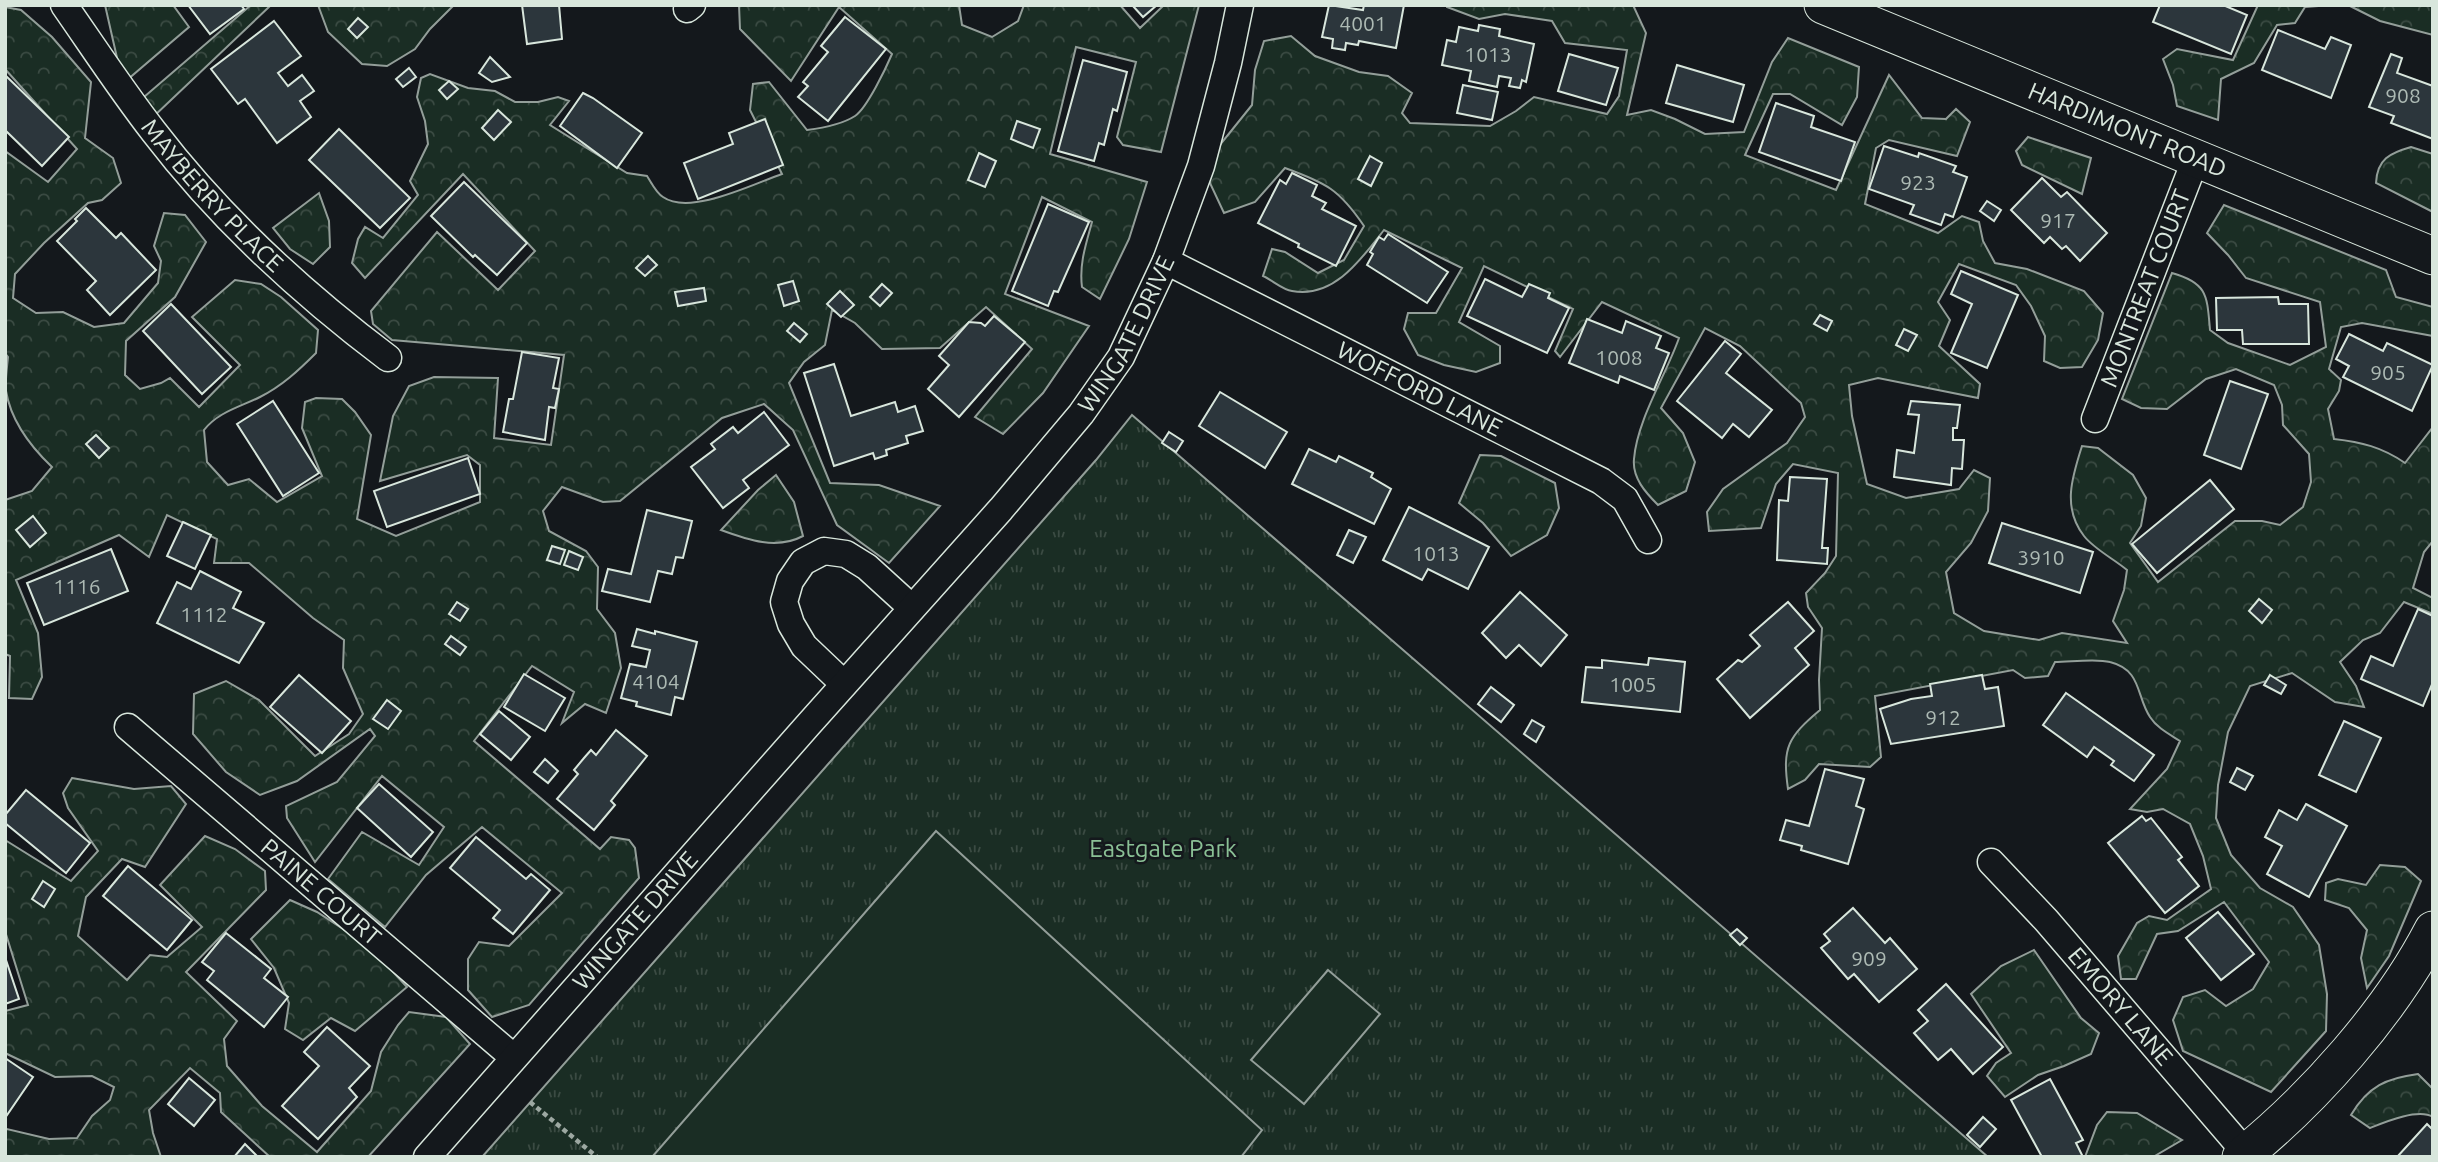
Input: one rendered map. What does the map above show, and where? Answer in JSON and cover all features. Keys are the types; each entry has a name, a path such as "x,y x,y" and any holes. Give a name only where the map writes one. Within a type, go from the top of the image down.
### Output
{"street":[{"name":"MAYBERRY PLACE","path":"64,5 154,132 197,184 333,317 388,358"},
{"name":"WINGATE DRIVE","path":"428,1157 513,1057 1001,509 1081,414 1121,357 1166,261 1201,166 1240,5"},
{"name":"HARDIMONT ROAD","path":"1823,5 2433,256"},
{"name":"MONTREAT COURT","path":"2095,419 2196,158"},
{"name":"WOFFORD LANE","path":"1166,261 1601,481 1625,499 1648,540"},
{"path":"844,684 804,646 791,624 784,602 790,581 803,562 824,551 846,554 867,567 912,608"},
{"name":"PAINE COURT","path":"128,727 513,1057"},
{"name":"EMORY LANE","path":"1991,862 2046,920 2243,1155"},
{"path":"2243,1155 2323,1080 2403,981 2433,930"}],"path":[{"path":"530,1102 597,1157"}],"green space":[{"path":"105,5 173,5 189,27 127,80 120,71"},
{"path":"251,5 280,5 270,6 152,118 144,97"},
{"path":"318,5 454,5 415,49 387,66 362,64 328,32"},
{"path":"739,5 959,5 962,25 992,37 1018,21 1024,5 1120,5 1140,28 1164,5 1199,5 1161,152 1123,145 1117,137 1136,62 1076,47 1050,154 1147,182 1129,239 1100,299 1082,287 1081,279 1085,246 1092,222 1042,197 1005,294 1089,326 1043,393 1003,434 975,417 1032,349 986,307 940,348 882,349 855,323 832,310 825,345 804,362 789,383 830,483 879,485 940,506 889,563 837,525 793,430 764,404 722,418 620,501 603,502 562,487 543,511 549,531 586,551 598,567 597,609 615,633 621,668 606,713 585,704 562,723 574,692 532,666 474,741 600,849 611,837 629,840 635,848 639,878 529,1005 492,1017 468,990 468,959 479,942 509,946 562,893 482,827 426,875 385,927 328,879 362,832 419,865 444,827 382,776 315,862 287,818 286,806 337,782 375,736 370,729 297,781 260,795 226,772 193,734 194,694 226,681 259,700 315,756 349,734 363,714 343,668 344,640 313,618 249,563 214,563 217,539 167,515 149,557 119,535 16,580 38,633 42,677 32,699 9,698 10,656 5,654 5,500 32,491 52,467 23,433 12,413 6,391 8,357 5,353 5,151 48,182 77,149 5,69 5,7 21,10 52,37 91,82 85,138 113,158 121,183 102,200 88,203 44,243 15,274 13,298 36,313 63,312 94,327 124,323 158,283 161,261 154,246 164,213 185,215 206,242 175,297 126,341 125,375 140,389 170,378 199,407 240,365 192,317 235,280 261,284 281,297 318,330 316,353 276,388 223,414 204,430 207,462 228,485 249,479 277,502 322,476 302,428 305,402 316,398 342,399 371,435 357,519 396,536 480,502 480,465 467,455 380,481 393,416 409,386 434,377 498,378 494,438 551,445 564,355 392,340 373,324 371,311 437,232 498,290 535,251 463,174 365,278 352,263 358,239 365,227 383,238 418,195 410,181 428,144 425,121 417,97 421,78 430,74 468,88 495,91 515,102 538,102 558,97 569,101 550,125 627,173 647,176 663,197 675,202 705,201 782,174 750,110 753,84 769,82 807,130 826,127 844,122 860,112 892,54 839,7 791,81 740,29"},
{"path":"1447,5 1633,5 1646,33 1627,115 1651,110 1705,134 1744,132 1772,62 1788,38 1859,67 1857,97 1842,125 1790,94 1773,94 1745,155 1836,190 1889,75 1922,118 1946,119 1956,109 1970,122 1957,156 1889,140 1876,148 1865,204 1938,233 1962,216 1979,222 1983,241 1995,263 2027,269 2084,291 2103,313 2098,340 2082,367 2060,368 2044,361 2045,336 2031,306 2016,285 1959,264 1938,302 1950,320 1939,346 1980,384 1978,398 1878,378 1849,385 1852,416 1867,484 1906,498 1959,489 1974,470 1990,478 1988,511 1971,543 1946,572 1954,613 1984,631 2039,640 2062,633 2127,643 2113,621 2124,590 2127,570 2088,541 2073,514 2072,481 2082,446 2098,448 2133,475 2146,498 2141,526 2130,543 2158,582 2235,521 2262,521 2280,525 2303,507 2311,482 2309,454 2283,425 2282,405 2274,385 2236,369 2206,379 2167,409 2141,408 2122,399 2172,273 2199,286 2208,308 2210,330 2228,343 2290,365 2326,347 2320,302 2246,278 2207,233 2224,205 2386,270 2396,297 2433,307 2433,336 2362,323 2341,327 2329,369 2341,380 2339,391 2328,409 2334,439 2371,446 2405,463 2433,427 2433,541 2424,552 2413,588 2433,598 2433,614 2404,602 2380,633 2363,640 2340,662 2356,686 2364,707 2335,702 2292,673 2250,686 2228,732 2218,785 2216,818 2231,855 2260,888 2293,907 2319,945 2327,994 2326,1031 2271,1092 2183,1051 2173,1020 2183,997 2205,990 2226,1006 2253,989 2269,962 2224,902 2178,931 2157,934 2136,979 2121,979 2118,956 2137,923 2149,916 2167,920 2211,889 2203,856 2190,824 2163,809 2147,812 2130,809 2167,769 2180,741 2153,721 2128,671 2110,662 2098,660 2055,662 2048,676 2025,678 2013,670 1875,696 1881,757 1870,767 1819,764 1805,780 1788,789 1786,763 1790,744 1801,728 1820,710 1822,628 1808,607 1806,593 1825,573 1836,556 1838,473 1793,464 1776,484 1761,528 1709,531 1707,512 1723,489 1787,443 1805,417 1801,403 1740,346 1705,328 1661,408 1683,433 1695,462 1686,491 1658,505 1638,479 1634,459 1640,429 1679,338 1602,302 1560,357 1555,351 1573,309 1484,266 1459,322 1500,346 1500,363 1476,372 1444,365 1418,355 1404,329 1408,313 1436,313 1462,268 1384,230 1346,274 1321,289 1292,291 1263,276 1272,249 1285,252 1318,273 1344,260 1364,226 1339,195 1311,178 1285,168 1255,202 1224,213 1209,181 1219,146 1252,105 1255,70 1264,41 1291,36 1315,56 1359,72 1388,76 1412,93 1402,113 1410,123 1490,126 1534,97 1607,114 1619,96 1627,50 1565,43 1552,21 1505,14 1479,19"},
{"path":"2258,5 2332,5 2305,7 2295,23 2277,25 2254,63 2221,79 2218,120 2177,106 2173,85 2163,59 2177,49 2233,60"},
{"path":"2348,5 2433,5 2433,35 2380,21"},
{"path":"2028,137 2091,158 2082,194 2022,165 2016,151"},
{"path":"2411,147 2433,154 2433,212 2376,183 2379,168 2386,158"},
{"path":"319,193 329,221 330,247 313,264 290,249 273,228"},
{"name":"Eastgate Park","path":"1132,415 1988,1157 482,1157 1096,460"},
{"path":"1480,455 1501,456 1555,483 1559,508 1547,535 1511,556 1483,523 1459,503"},
{"path":"776,475 794,502 803,536 773,543 752,540 721,530 758,490"},
{"path":"72,778 134,789 171,786 186,804 145,867 122,859 86,897 78,936 127,980 150,955 167,957 202,927 160,885 205,836 235,849 265,871 266,890 186,972 237,1021 224,1039 227,1066 262,1106 317,1152 371,1091 381,1052 409,1012 446,1017 470,1044 368,1157 270,1157 221,1112 220,1093 190,1068 149,1110 161,1157 5,1157 7,1129 49,1139 77,1138 92,1116 110,1100 114,1087 92,1076 55,1077 5,1053 5,1011 28,1005 5,931 5,840 71,881 98,851 68,808 63,793"},
{"path":"936,831 1262,1130 1241,1157 652,1157"},
{"path":"2380,865 2405,867 2421,881 2389,956 2367,988 2361,958 2367,930 2349,908 2325,900 2326,883 2338,879 2366,885"},
{"path":"290,900 317,912 369,946 407,987 355,1031 331,1018 303,1040 285,1029 289,1003 274,968 251,939"},
{"path":"2034,950 2081,1018 2099,1033 2091,1054 2038,1075 2005,1097 1987,1076 1996,1063 2011,1053 1971,994 2001,966"},
{"path":"1328,970 1380,1014 1304,1104 1251,1060"},
{"path":"2418,1074 2433,1089 2433,1117 2410,1115 2370,1128 2351,1115 2364,1097 2379,1085"},
{"path":"2107,1112 2137,1113 2182,1140 2153,1157 2085,1157 2097,1125"}],"building":[{"path":"188,5 241,5 244,9 210,34"},
{"path":"522,5 559,5 562,39 527,44"},
{"path":"1132,5 1157,5 1143,17"},
{"path":"1329,5 1363,10 1364,5 1404,5 1396,48 1359,41 1358,45 1346,43 1345,50 1332,48 1333,39 1322,37"},
{"path":"2160,5 2223,5 2247,15 2231,54 2153,22"},
{"path":"845,17 886,49 828,121 798,97 808,86 803,82 828,52 821,46"},
{"path":"358,18 368,27 357,38 348,29"},
{"path":"274,21 301,56 278,73 288,86 302,75 314,91 300,101 311,117 277,143 245,99 238,104 211,69"},
{"path":"1479,25 1500,29 1499,36 1534,44 1526,82 1522,80 1520,88 1509,86 1511,78 1499,76 1497,87 1469,81 1471,71 1442,65 1447,40 1456,42 1459,27 1478,31"},
{"path":"2278,30 2325,49 2331,37 2351,45 2331,98 2262,70"},
{"path":"1569,54 1618,68 1606,105 1558,91"},
{"path":"2391,54 2402,58 2397,73 2433,86 2433,139 2391,123 2394,116 2369,107"},
{"path":"490,57 510,77 492,82 479,73"},
{"path":"1083,60 1127,72 1117,111 1113,109 1104,145 1099,143 1094,161 1058,151"},
{"path":"1677,65 1744,85 1733,122 1666,103"},
{"path":"409,68 416,77 403,87 396,79"},
{"path":"5,75 69,137 42,166 5,130"},
{"path":"449,81 458,89 447,99 439,90"},
{"path":"1463,85 1498,92 1492,120 1457,113"},
{"path":"583,93 642,133 617,168 560,126"},
{"path":"1776,103 1814,116 1811,127 1855,142 1841,181 1759,152"},
{"path":"498,110 511,122 494,140 482,128"},
{"path":"765,119 783,165 698,199 684,163 733,144 729,133"},
{"path":"1017,121 1040,129 1033,148 1011,139"},
{"path":"339,129 410,198 380,228 309,160"},
{"path":"1884,146 1918,157 1919,153 1956,166 1953,172 1967,177 1953,217 1945,214 1941,225 1910,214 1914,205 1869,189"},
{"path":"979,153 996,161 985,187 968,180"},
{"path":"1370,156 1382,163 1371,186 1358,179"},
{"path":"1292,173 1317,185 1312,196 1326,203 1322,209 1356,226 1336,266 1258,223 1280,180 1286,184"},
{"path":"2042,178 2061,197 2067,192 2107,233 2080,261 2066,246 2062,249 2050,237 2044,243 2011,210"},
{"path":"464,182 527,243 497,275 475,255 473,257 431,216"},
{"path":"1987,201 2001,210 1994,221 1980,211"},
{"path":"1048,204 1089,222 1058,292 1054,291 1048,306 1012,291"},
{"path":"86,208 116,238 121,233 156,270 110,315 87,290 96,281 57,241"},
{"path":"1388,234 1448,272 1427,303 1367,265 1373,254 1370,252 1379,237 1384,240"},
{"path":"648,256 657,265 645,276 636,268"},
{"path":"1961,271 2018,295 1987,368 1951,353 1972,304 1951,294"},
{"path":"1485,279 1522,297 1529,284 1550,293 1548,298 1569,308 1547,353 1467,316"},
{"path":"793,281 799,301 784,306 778,285"},
{"path":"882,284 892,293 880,306 870,297"},
{"path":"704,288 706,301 678,306 675,292"},
{"path":"840,291 854,305 841,317 827,304"},
{"path":"2278,297 2279,304 2308,304 2309,344 2243,344 2242,330 2217,330 2216,298"},
{"path":"171,304 231,367 202,394 143,331"},
{"path":"1820,315 1832,321 1827,331 1814,324"},
{"path":"994,316 1025,342 959,417 928,389 949,365 939,356 969,322 985,326"},
{"path":"1587,319 1622,333 1626,321 1661,336 1656,348 1669,353 1654,390 1620,376 1618,383 1569,363"},
{"path":"794,323 807,334 800,342 787,331"},
{"path":"1904,329 1917,335 1908,351 1896,345"},
{"path":"2349,334 2383,351 2387,343 2433,365 2412,411 2343,377 2349,366 2336,359"},
{"path":"1725,341 1741,354 1726,373 1772,410 1749,437 1733,424 1722,438 1677,401"},
{"path":"522,352 559,358 553,388 559,389 555,408 549,407 545,440 503,432 509,399 513,399"},
{"path":"834,364 851,416 895,402 898,412 915,406 923,431 906,436 908,443 886,450 887,455 875,459 873,453 834,466 804,373"},
{"path":"2230,381 2268,394 2241,469 2204,455"},
{"path":"1220,392 1287,432 1265,468 1199,426"},
{"path":"273,401 319,473 283,496 237,424"},
{"path":"1911,401 1960,405 1957,428 1953,428 1953,440 1964,440 1962,469 1952,468 1951,485 1894,477 1897,450 1914,453 1919,415 1908,414"},
{"path":"764,412 789,445 743,480 749,488 723,508 691,467 715,449 711,444 733,427 738,433"},
{"path":"1169,432 1183,441 1176,452 1162,443"},
{"path":"96,435 109,448 99,458 86,444"},
{"path":"1309,449 1336,462 1339,456 1373,473 1371,477 1391,489 1374,524 1292,484"},
{"path":"468,458 480,494 387,527 374,491"},
{"path":"1790,477 1827,479 1822,548 1828,548 1827,564 1777,560 1779,500 1788,501"},
{"path":"2210,480 2234,509 2157,573 2132,544"},
{"path":"1409,507 1489,547 1468,589 1428,569 1422,580 1383,560"},
{"path":"647,510 692,521 683,558 676,557 672,574 658,571 650,602 602,591 608,569 631,574"},
{"path":"33,516 46,533 30,547 16,530"},
{"path":"183,522 211,535 195,569 167,556"},
{"path":"2002,523 2093,552 2080,593 1989,563"},
{"path":"1349,530 1366,537 1353,563 1337,555"},
{"path":"552,546 565,550 560,564 547,560"},
{"path":"111,549 128,591 44,625 27,583"},
{"path":"569,551 583,557 578,570 564,565"},
{"path":"200,571 241,592 233,608 264,623 239,663 157,623 177,582 191,589"},
{"path":"1520,592 1567,635 1541,666 1519,645 1506,658 1482,633"},
{"path":"2259,599 2272,610 2262,623 2249,611"},
{"path":"457,602 468,609 460,621 449,614"},
{"path":"1788,602 1814,631 1795,648 1809,665 1750,718 1717,679 1738,660 1742,662 1760,646 1750,635"},
{"path":"2418,609 2433,616 2433,682 2423,706 2361,679 2371,656 2393,666"},
{"path":"637,629 697,642 683,699 675,697 671,715 636,706 637,702 621,698 630,664 646,667 650,650 632,646"},
{"path":"451,636 466,647 460,655 445,644"},
{"path":"1649,658 1685,662 1680,712 1582,702 1586,667 1602,668 1602,660 1648,665"},
{"path":"524,674 565,698 545,731 504,707"},
{"path":"299,675 351,721 322,753 270,707"},
{"path":"1982,675 1985,689 1998,687 2004,726 1891,744 1880,709 1911,699 1932,696 1930,684"},
{"path":"2270,675 2286,685 2281,694 2264,685"},
{"path":"1491,687 1514,705 1501,722 1478,704"},
{"path":"2066,693 2154,755 2134,781 2111,765 2114,761 2094,747 2087,757 2043,725"},
{"path":"387,700 401,711 388,729 373,719"},
{"path":"499,711 530,737 511,760 480,734"},
{"path":"1532,720 1544,727 1536,742 1524,734"},
{"path":"2344,721 2381,738 2356,792 2319,775"},
{"path":"616,730 647,756 611,801 615,805 594,830 557,799 578,774 574,770 584,758 591,750 596,755"},
{"path":"545,759 558,771 548,783 534,772"},
{"path":"2237,768 2253,776 2245,790 2230,782"},
{"path":"1825,769 1864,779 1856,806 1864,809 1848,864 1801,850 1802,846 1780,840 1786,820 1809,826"},
{"path":"379,784 433,832 411,857 357,808"},
{"path":"26,790 90,843 66,873 5,823 5,815"},
{"path":"2306,804 2347,826 2309,897 2267,874 2282,846 2265,837 2279,810 2297,820"},
{"path":"2142,816 2146,821 2151,818 2182,857 2178,860 2199,886 2165,913 2108,843"},
{"path":"476,837 526,879 531,874 550,890 513,934 493,918 500,910 450,868"},
{"path":"128,866 192,920 167,950 103,896"},
{"path":"43,881 55,889 44,907 32,899"},
{"path":"1853,908 1885,943 1890,938 1917,969 1879,1002 1854,974 1848,979 1821,948 1830,941 1824,934"},
{"path":"2218,912 2254,954 2221,980 2186,938"},
{"path":"1737,929 1747,938 1740,945 1730,935"},
{"path":"226,933 271,969 264,978 288,997 264,1027 207,980 214,971 202,962"},
{"path":"5,957 19,999 5,1004"},
{"path":"1946,984 2003,1047 1973,1074 1951,1049 1938,1060 1914,1033 1928,1021 1918,1010"},
{"path":"327,1027 370,1066 349,1088 357,1097 318,1139 282,1106 319,1066 304,1052"},
{"path":"5,1058 33,1077 5,1118"},
{"path":"189,1078 215,1100 194,1126 168,1104"},
{"path":"2050,1079 2083,1140 2076,1143 2083,1157 2042,1157 2011,1100"},
{"path":"1983,1117 1996,1129 1980,1147 1967,1135"},
{"path":"2427,1124 2433,1130 2433,1157 2397,1157"},
{"path":"245,1144 258,1157 234,1157"}]}
